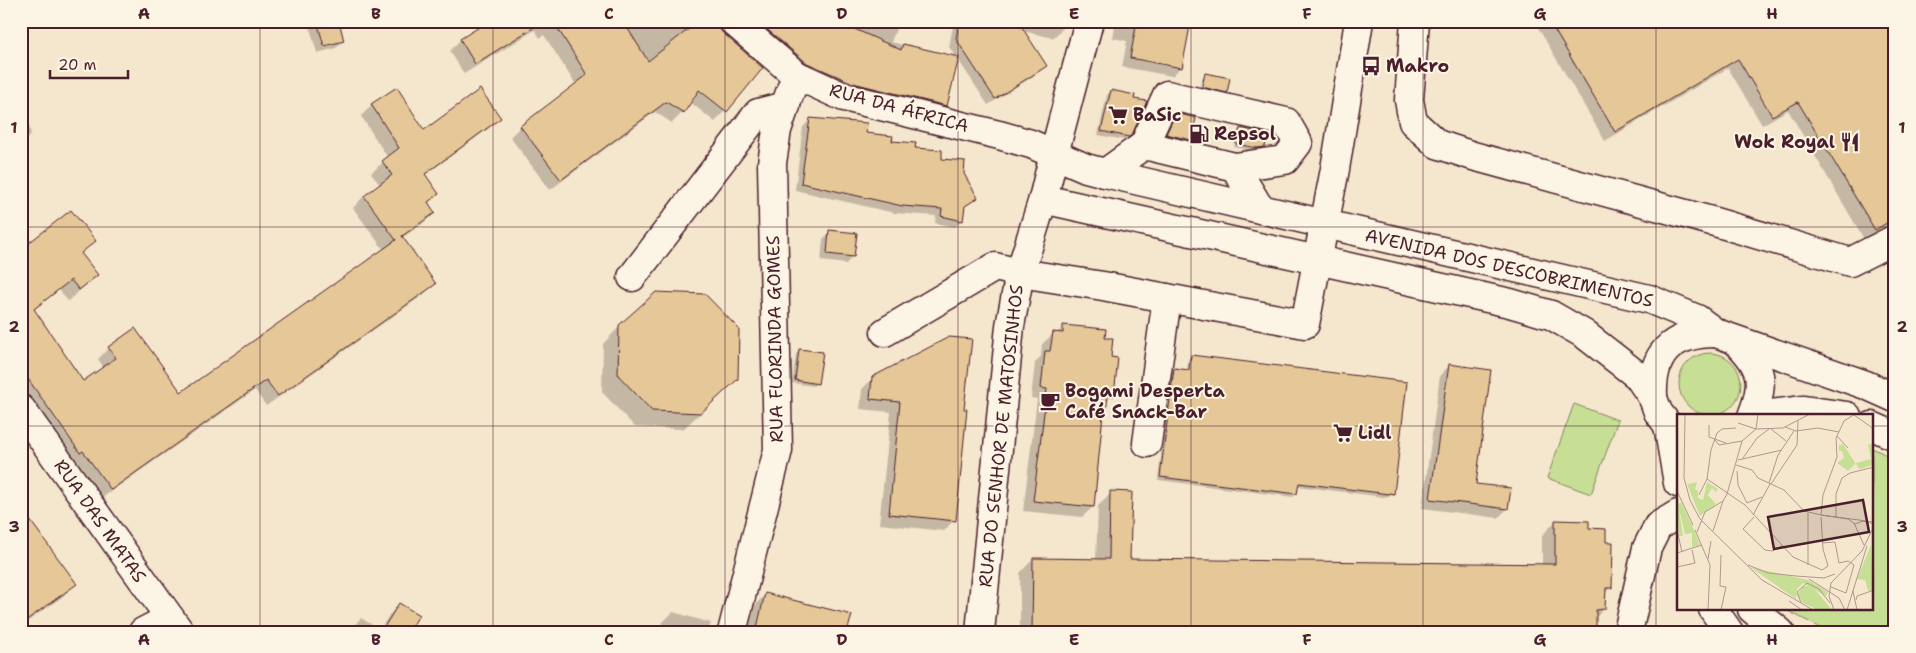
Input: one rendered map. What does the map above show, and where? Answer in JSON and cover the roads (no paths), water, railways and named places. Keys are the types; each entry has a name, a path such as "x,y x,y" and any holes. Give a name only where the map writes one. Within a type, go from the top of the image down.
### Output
{"main road":[{"name":"RUA DA ÁFRICA","path":"733,21 796,75 844,97 999,135 1031,144 1054,154"},
{"name":"RUA DO SENHOR DE MATOSINHOS","path":"980,632 1010,326 1020,274 1043,198 1089,21"},
{"path":"885,332 995,267 1020,274 1102,286 1305,324 1325,224 1359,21"},
{"path":"1416,21 1409,100 1414,122 1437,144 1473,156 1850,262 1895,239"},
{"name":"RUA FLORINDA GOMES","path":"732,632 778,450 772,163 777,130 796,75"},
{"path":"1105,173 1144,145 1168,95 1286,122 1298,143 1285,160 1235,168 1144,145"},
{"path":"632,277 758,113 786,106"},
{"name":"AVENIDA DOS DESCOBRIMENTOS","path":"1054,154 1086,168 1105,173 1648,299 1697,319 1751,355 1760,375 1760,396 1755,414"},
{"path":"1235,168 1260,209"},
{"name":"AVENIDA DOS DESCOBRIMENTOS","path":"1043,198 1510,303 1551,315 1584,334 1638,376 1653,398 1658,412 1673,429"},
{"path":"1147,442 1167,298"},
{"name":"AVENIDA DOS DESCOBRIMENTOS","path":"1653,398 1652,380 1657,364 1667,349 1681,338 1698,333 1726,337 1866,385 1895,398"},
{"name":"RUA DAS MATAS","path":"21,409 175,625"},
{"name":"AVENIDA DOS DESCOBRIMENTOS","path":"1771,414 1804,410 1833,414"},
{"path":"1874,427 1895,436"},
{"path":"1673,429 1677,472"},
{"path":"1628,632 1647,548 1658,526 1677,515"},
{"path":"1714,610 1729,632"},
{"path":"1753,610 1780,632"},
{"path":"143,632 175,625"}],"place":[{"name":"Makro","path":"1371,66"},
{"name":"BaSic","path":"1118,115"},
{"name":"Repsol","path":"1199,134"},
{"name":"Wok Royal","path":"1850,142"},
{"name":"Bogami Desperta Café Snack-Bar","path":"1050,401"},
{"name":"Lidl","path":"1343,433"}]}
